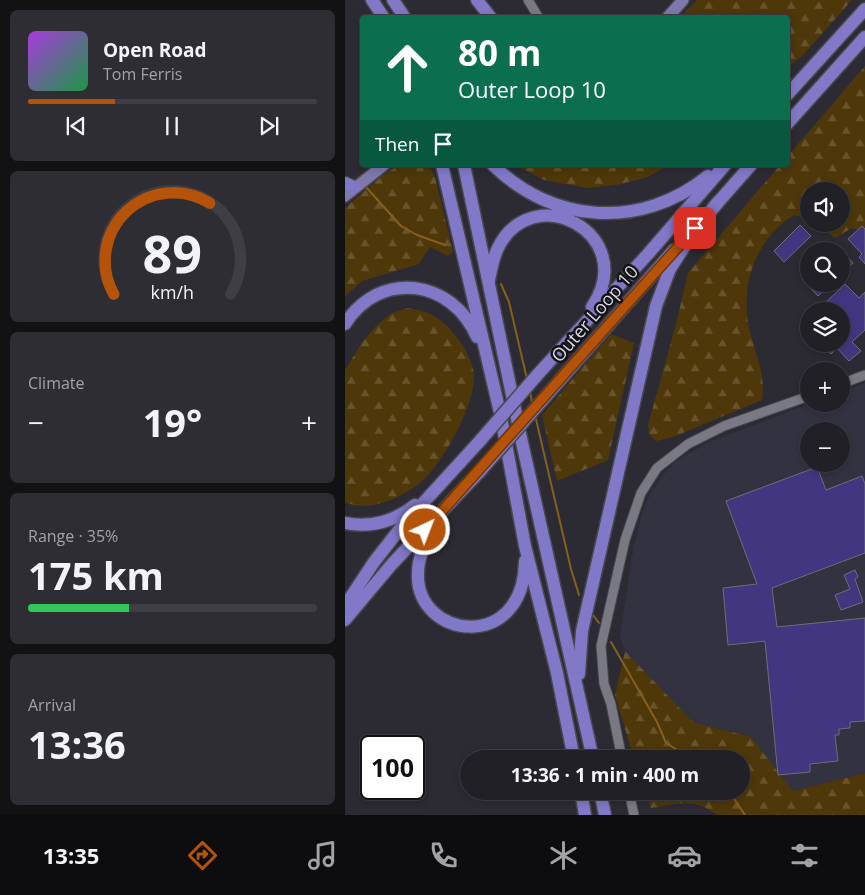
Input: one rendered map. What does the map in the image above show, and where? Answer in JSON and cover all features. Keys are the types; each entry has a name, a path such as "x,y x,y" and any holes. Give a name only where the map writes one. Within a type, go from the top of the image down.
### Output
{"highway":[{"path":"372,0 382,15"},
{"path":"393,0 403,15"},
{"path":"477,0 489,15"},
{"path":"790,92 865,9"},
{"path":"790,121 865,36"},
{"path":"442,167 501,416 525,546 557,673 572,750"},
{"path":"464,167 488,285 579,688 591,750"},
{"path":"495,167 509,181 534,197 563,207 596,214 641,210 682,194 720,167"},
{"path":"345,606 384,548 539,372 648,254 721,167"},
{"name":"Outer Loop 10","path":"345,620 392,564 481,470 749,167"},
{"path":"579,688 582,631 656,306 670,268 691,236 718,202"},
{"path":"488,285 497,251 504,238 518,225 532,218 549,216 565,218 584,228 596,241 601,251 604,260 603,283 594,305 562,347"},
{"path":"345,324 361,305 381,293 401,288 428,290 455,305 467,318 491,375"},
{"path":"345,523 367,525 394,518 413,507 443,480"},
{"path":"436,518 419,558 417,574 420,592 437,615 452,623 463,626 489,624 502,617 513,607 522,586 525,546"},
{"path":"582,800 585,815"},
{"path":"602,800 605,815"}],"main road":[{"path":"670,15 683,0"},
{"path":"348,189 380,167"}],"street":[{"path":"528,0 537,15"},
{"path":"850,381 865,375"},
{"path":"620,750 611,704 604,684 601,646 625,540 641,493 657,468 688,444 724,426 800,399"},
{"path":"631,800 635,815"}],"shaded area":[{"path":"865,383 865,773 793,791 751,737 693,722 625,651 620,635 634,545 643,511 651,492 676,461 707,443 800,407 800,412 850,412 850,389"}],"green space":[{"path":"697,0 852,0 805,53 790,66 790,15 682,15"},
{"path":"865,66 865,231 850,229 850,182 800,182 800,217 794,215 768,238 752,268 748,284 746,301 747,319 762,376 762,400 673,437 656,441 649,434 648,425 688,273 778,167 790,167 790,154"},
{"path":"396,167 430,167 435,177 453,252 448,256 430,247 419,264 362,281 345,296 345,208 383,175"},
{"path":"519,167 666,167 645,178 616,185 587,188 544,180"},
{"path":"827,232 845,232 835,238"},
{"path":"407,308 434,316 455,335 470,359 474,376 473,388 456,434 438,463 420,483 394,499 374,505 354,505 345,502 345,370 363,341 377,325 390,314"},
{"path":"611,334 634,343 608,460 557,481 542,415"},
{"path":"625,651 693,722 751,737 793,791 865,773 865,815 717,815 701,806 685,803 651,808 648,800 750,800 750,750 631,750 615,695"}],"building":[{"path":"800,225 800,232 807,232 811,236 805,242 800,242 800,247 784,262 774,251"},
{"path":"862,226 865,229 865,264 859,257 862,254 848,239"},
{"path":"850,289 859,298 865,292 865,330 852,342 861,351 849,361 841,352 850,352 850,302 826,302 837,292 850,292"},
{"path":"814,292 822,292 818,296"},
{"path":"804,472 819,472 826,490 862,476 865,484 865,553 772,588 777,627 865,618 865,721 850,722 850,728 839,729 839,735 835,735 838,761 810,764 810,772 778,775 765,641 728,645 723,588 757,584 726,501"},
{"path":"855,570 858,577 855,579 863,602 841,610 835,595 850,589 844,575"}],"waterway":[{"path":"365,186 401,226 417,235 445,245"},
{"path":"501,284 509,302 527,379"},
{"path":"530,391 532,403"},
{"path":"535,415 571,569 579,595"},
{"path":"593,615 599,623"},
{"path":"611,642 657,722 666,743 677,750"},
{"path":"735,800 745,815"}],"route":[{"path":"425,530 481,470 695,228"}]}
